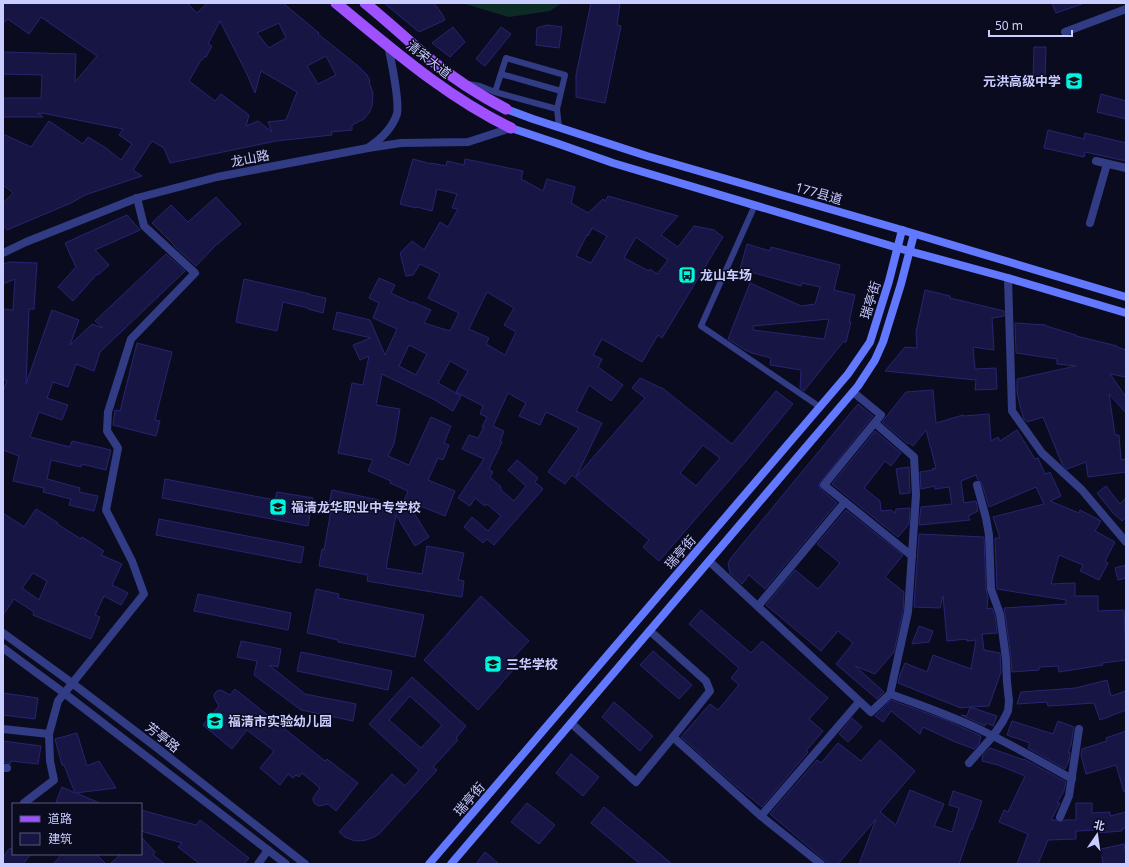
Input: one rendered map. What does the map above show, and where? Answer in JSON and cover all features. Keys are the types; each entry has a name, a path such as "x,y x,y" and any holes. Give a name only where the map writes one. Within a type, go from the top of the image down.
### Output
{"main road":[{"name":"清荣大道","path":"336,3 419,71 459,100 511,128"},
{"name":"清荣大道","path":"365,3 432,60 461,82 506,109"},
{"name":"177县道","path":"506,109 647,156 1126,297"},
{"path":"511,128 613,163 910,252 1008,278 1126,313"},
{"name":"瑞亭街","path":"429,864 848,374 870,342 889,281 902,230"},
{"name":"瑞亭街","path":"451,864 858,386 875,360 883,342 914,234"}],"street":[{"path":"1065,32 1126,9"},
{"path":"368,148 381,139 390,128 397,113 397,101 388,46"},
{"name":"龙山路","path":"3,253 26,242 137,198 217,177 401,143 468,142 511,128"},
{"path":"1096,162 1126,168"},
{"path":"1090,223 1107,164"},
{"path":"24,803 54,780 50,761 49,734 58,701 144,594 132,561 106,510 118,448 108,431 108,412 131,339 195,273 144,226 137,198"},
{"path":"1008,278 1012,411 1042,453 1082,490 1126,542"},
{"path":"853,392 881,415 824,486 912,556"},
{"path":"709,561 871,712 890,694 908,612 916,495 914,457 875,423"},
{"path":"970,763 993,736 1003,721 1008,711 1009,701 1006,682 1006,658 1000,614 991,589 989,535 977,485"},
{"path":"758,606 844,502"},
{"path":"571,723 636,782 710,691 706,681 650,631"},
{"name":"芳亭路","path":"3,633 156,746 305,864"},
{"name":"芳亭路","path":"3,648 64,693 286,864"},
{"path":"890,694 940,712 993,736 1072,779"},
{"path":"761,816 859,702"},
{"path":"3,729 49,734"},
{"path":"1060,817 1069,796 1079,729"},
{"path":"673,737 761,816 822,864"},
{"path":"258,864 268,850"}],"lane":[{"path":"495,92 506,58 565,75 557,109 559,127"},
{"path":"501,74 561,91"},
{"path":"461,82 480,86 495,92 557,109"},
{"path":"755,205 701,326 820,407"}],"green space":[{"path":"462,3 562,3 550,11 509,17"}],"building":[{"path":"3,3 187,3 197,13 207,3 283,3 367,75 373,93 372,106 364,119 352,125 352,130 331,132 332,135 276,141 170,163 164,148 152,141 133,170 142,176 85,195 71,203 7,230 3,225 3,203 13,193 3,185 3,134 31,147 49,121 83,144 88,137 106,148 121,160 132,144 119,135 123,129 42,113 37,113 43,117 3,117 3,98 41,98 42,75 3,74 3,52 76,54 75,82 97,56 41,17 29,34 8,19 3,23","holes":["220,21 255,93 261,71 297,92 286,120 268,122 272,132 258,121 246,126 249,115 221,94 215,101 189,81 201,60 205,56 206,57 212,46 208,44","279,23 286,38 269,48 257,33","326,56 336,75 318,84 307,66"]},
{"path":"384,3 434,3 445,20 419,32"},
{"path":"591,3 620,3 617,25 621,26 605,103 576,97 576,75"},
{"path":"1052,3 1082,3 1082,4 1056,13"},
{"path":"547,25 562,27 559,48 536,45 537,28"},
{"path":"453,27 465,42 450,57 432,43"},
{"path":"501,27 511,34 485,66 476,59"},
{"path":"1034,47 1046,47 1045,79 1033,79"},
{"path":"1101,94 1126,101 1126,119 1097,112"},
{"path":"1048,130 1084,139 1085,133 1126,143 1126,161 1085,152 1084,157 1044,148"},
{"path":"413,159 446,166 447,161 464,165 465,159 523,171 521,179 543,191 547,179 575,187 571,203 588,213 603,199 605,201 608,196 678,216 661,235 678,247 694,226 714,230 723,237 662,338 658,335 642,362 602,339 593,355 602,359 598,367 623,385 611,401 589,385 576,411 602,423 576,477 645,398 632,388 640,378 661,387 732,444 776,391 793,404 746,461 659,561 643,547 649,540 572,475 565,484 548,472 579,428 546,412 540,425 519,416 526,403 508,393 493,426 504,431 500,441 502,442 489,469 493,472 490,477 501,487 500,489 514,501 526,486 508,470 517,460 538,478 535,482 543,489 494,545 487,539 483,543 464,527 472,517 488,531 501,516 487,504 485,506 475,498 470,506 458,498 484,459 462,449 469,435 478,438 487,417 480,414 483,406 456,392 468,371 450,361 438,383 461,396 453,411 435,400 382,374 376,405 400,409 394,444 388,456 409,465 431,417 451,426 444,443 449,445 443,460 438,458 428,480 455,491 445,516 406,500 429,537 415,546 396,515 386,568 422,574 427,546 464,553 458,580 464,581 462,597 367,581 368,575 319,566 322,549 324,550 331,510 328,509 332,490 379,500 378,505 400,510 408,491 390,483 391,481 368,471 373,460 338,453 352,383 363,385 369,356 360,360 353,345 371,338 333,329 337,312 370,320 385,355 397,329 373,318 379,303 369,298 379,278 395,285 391,293 431,310 424,323 450,331 459,313 428,298 440,274 420,264 413,275 406,276 400,253 412,241 424,250 440,222 448,227 458,209 452,208 457,194 437,189 432,211 400,204","holes":["592,228 607,236 591,263 576,256 587,235 588,236","636,237 668,260 657,274 650,269 649,271 624,258","487,292 514,308 504,325 516,332 505,355 486,344 489,338 469,329","409,345 427,354 416,375 399,366","703,445 720,458 696,486 680,473"]},
{"path":"216,197 241,224 215,246 196,266 152,223 171,205 188,222"},
{"path":"127,215 140,230 95,250 109,265 98,275 97,274 73,301 58,287 76,267 65,243"},
{"path":"747,244 770,251 771,247 840,265 834,290 855,295 846,342 843,342 804,391 800,388 801,370 770,365 771,358 745,350 728,339 750,283 801,306 815,304 820,287 802,283 801,286 740,269","holes":["829,319 824,339 753,330 753,326"]},
{"path":"166,254 185,271 100,352 94,371 76,364 68,387 53,382 47,398 68,405 62,420 39,412 30,437 70,447 72,441 111,450 106,470 82,464 81,467 51,460 47,479 80,488 79,492 98,496 94,511 69,505 71,499 43,492 44,488 13,481 19,456 3,450 3,391 7,381 3,379 3,309 13,310 15,279 3,284 3,264 10,262 37,263 34,309 29,309 26,384 52,310 79,320 70,345 92,324 103,328 95,321"},
{"path":"244,279 326,298 323,313 283,302 277,331 236,322"},
{"path":"925,290 950,296 950,298 1004,311 1004,316 992,318 994,350 973,347 975,369 996,368 997,389 975,390 976,380 885,371 905,347 917,348 916,332"},
{"path":"1015,323 1046,325 1076,336 1117,346 1126,350 1126,377 1110,374 1126,397 1126,413 1109,394 1115,435 1119,435 1121,460 1126,459 1126,472 1088,477 1086,462 1067,469 1062,464 1043,417 1027,422 1024,419 1017,392 1017,379 1076,366 1057,364 1057,359 1016,353"},
{"path":"137,343 172,352 155,420 160,421 156,436 113,425 115,410 120,411"},
{"path":"933,390 936,423 963,415 989,414 991,441 998,437 1000,441 1017,430 1035,459 1038,458 1045,474 1050,472 1061,496 1050,501 1079,513 1080,510 1101,521 1095,531 1115,542 1105,561 1108,563 1099,580 1080,571 1083,565 1059,555 1051,584 1075,583 1075,596 1098,596 1098,611 1124,610 1126,660 1102,663 1103,665 1059,672 1058,666 1039,667 1039,670 1012,672 1004,608 1066,604 1066,600 997,589 995,538 1000,538 993,517 1044,504 1036,487 989,507 982,484 976,475 961,481 964,503 976,501 978,511 968,516 970,520 919,525 921,507 952,504 949,487 935,489 935,486 921,489 920,472 933,470 932,469 936,468 926,430 913,446 909,443 908,444 882,422 906,392"},
{"path":"858,404 873,416 819,484 819,487 837,503 765,589 749,575 742,584 730,573 728,563 731,558"},
{"path":"875,431 901,453 891,466 885,461 864,488 880,501 881,511 891,510 895,513 896,509 910,508 909,524 898,537 832,484"},
{"path":"909,467 910,493 900,494 896,469"},
{"path":"165,479 275,500 277,492 313,498 308,526 162,498"},
{"path":"1106,486 1120,504 1126,498 1126,517 1122,521 1113,513 1097,493"},
{"path":"36,509 81,539 82,537 104,551 101,555 122,564 112,585 128,593 121,605 104,596 95,615 100,617 91,639 33,615 34,612 14,599 3,615 3,513 24,527","holes":["33,573 47,581 39,600 22,588"]},
{"path":"846,510 903,555 885,577 904,592 903,611 894,652 875,674 855,666 884,692 877,699 836,664 853,643 838,631 821,651 766,605 795,570 818,589 840,563 817,544"},
{"path":"159,519 304,547 301,563 156,535"},
{"path":"919,534 984,537 986,589 988,597 987,609 992,608 995,615 997,633 982,634 984,650 1000,653 1001,672 989,706 961,708 898,683 905,663 927,672 933,655 971,669 976,640 967,641 967,639 947,641 943,596 940,608 914,607"},
{"path":"1126,565 1126,578 1118,580 1115,568"},
{"path":"316,589 339,594 338,598 424,615 415,657 338,642 338,640 307,633"},
{"path":"198,594 291,613 288,630 194,611"},
{"path":"481,596 529,641 508,663 514,669 478,710 424,660"},
{"path":"701,610 751,653 762,641 828,698 809,719 823,731 806,751 808,752 762,807 681,737 710,704 718,710 739,685 731,678 739,668 689,624"},
{"path":"919,626 933,631 929,642 912,644"},
{"path":"241,641 281,649 278,667 269,665 305,694 356,704 353,721 301,710 254,675 257,661 237,657"},
{"path":"653,651 692,685 679,699 640,665"},
{"path":"301,652 392,671 388,690 297,671"},
{"path":"412,677 466,726 456,738 458,740 433,767 437,770 380,833 374,837 359,841 345,837 339,832 392,774 405,786 419,770 369,724","holes":["410,696 442,725 421,748 389,720"]},
{"path":"1107,680 1111,696 1126,691 1126,710 1100,720 1094,703 1048,706 1047,702 1017,704 1021,692 1076,688"},
{"path":"235,689 325,761 327,759 358,783 336,811 328,804 319,806 315,804 313,798 320,788 302,773 299,777 296,775 293,778 288,774 280,785 260,768 274,751 247,730 232,749 203,725 219,706 215,699 215,693 221,690 230,695"},
{"path":"3,693 38,698 35,719 3,715"},
{"path":"891,700 946,720 981,736 979,744 974,749 923,727 920,734 891,711 883,722 875,716"},
{"path":"614,702 653,736 640,751 602,717"},
{"path":"970,707 997,716 993,726 986,723 985,726 961,715 967,716"},
{"path":"852,718 862,727 848,742 839,734"},
{"path":"1012,721 1053,734 1058,721 1074,727 1068,753 1070,752 1069,761 1065,769 1028,748 1030,743 1007,735"},
{"path":"1126,731 1126,791 1124,792 1116,765 1086,774 1081,755 1082,749 1107,741 1106,738"},
{"path":"77,733 87,766 99,761 116,788 76,793 100,803 56,802 62,787 75,793 64,765 62,765 55,739"},
{"path":"880,740 915,771 880,812 896,825 910,790 944,804 934,826 952,832 959,808 949,805 953,791 982,801 959,864 859,864 876,819 838,864 829,864 770,814 817,760 821,763 838,743 861,761"},
{"path":"3,741 41,746 38,764 11,761 10,764 3,762"},
{"path":"990,748 1024,759 1066,782 1064,791 1057,803 1060,803 1051,820 1060,822 1065,820 1076,820 1076,803 1092,803 1092,813 1110,812 1110,816 1126,812 1126,828 1122,829 1122,831 1097,833 1097,830 1076,831 1076,839 1048,840 1038,864 1017,864 1028,834 999,822 1004,810 1008,812 1025,776 998,765 982,761 983,755"},
{"path":"571,754 599,777 583,796 556,773"},
{"path":"527,803 555,825 539,844 511,822"},
{"path":"604,807 672,864 640,864 591,823"},
{"path":"142,810 196,825 200,820 249,858 244,864 200,864 178,847 182,843 142,831"},
{"path":"142,838 155,852 153,855 165,864 110,864 120,855 142,855"},
{"path":"1124,844 1126,864 1103,864 1101,849"},
{"path":"10,848 12,849 12,855 30,855 23,864 3,864 3,857"},
{"path":"485,852 499,864 476,864"},
{"path":"61,855 97,855 106,864 53,864"}],"place":[{"name":"元洪高级中学","path":"1074,81"},
{"name":"龙山车场","path":"687,275"},
{"name":"福清龙华职业中专学校","path":"278,507"},
{"name":"三华学校","path":"493,664"},
{"name":"福清市实验幼儿园","path":"215,721"}]}
